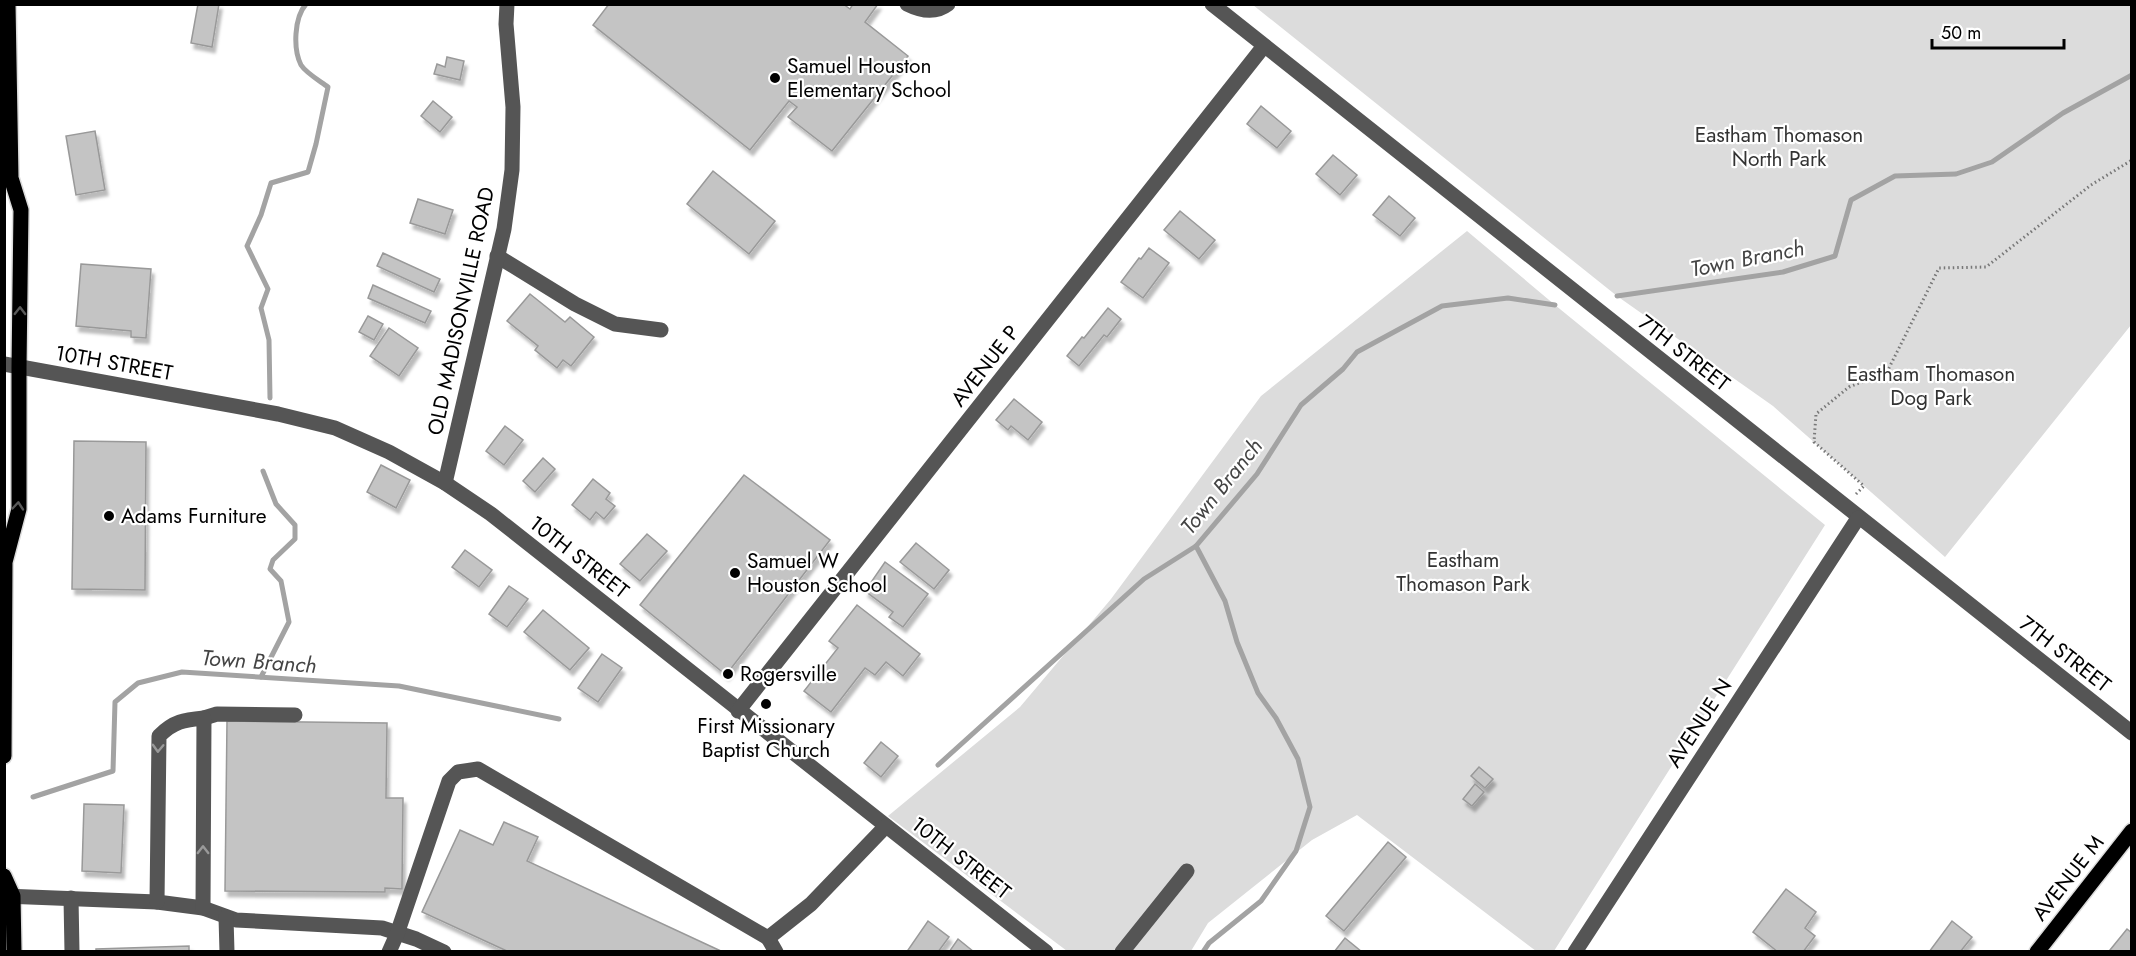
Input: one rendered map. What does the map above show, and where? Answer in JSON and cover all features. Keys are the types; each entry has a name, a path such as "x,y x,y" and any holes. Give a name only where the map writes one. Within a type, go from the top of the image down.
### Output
{"main road":[{"path":"5,755 5,562 19,509 12,365 21,210 8,182 8,4"},
{"name":"AVENUE M","path":"2037,951 2132,831"},
{"path":"4,876 9,896 14,951"}],"street":[{"name":"OLD MADISONVILLE ROAD","path":"445,483 504,229 512,170 513,107 506,24 507,4"},
{"path":"907,4 924,11 940,10 948,4"},
{"name":"7TH STREET","path":"1212,4 2132,733"},
{"name":"AVENUE P","path":"738,711 1263,46"},
{"path":"497,256 575,304 615,324 661,330"},
{"name":"10TH STREET","path":"12,365 278,414 335,428 389,452 445,483 491,514 738,711 1046,951"},
{"name":"AVENUE N","path":"1575,951 1858,518"},
{"path":"157,902 159,736 169,726 183,720 217,714 296,715"},
{"path":"203,908 204,718"},
{"path":"389,951 397,934 449,781 458,772 478,769 768,938 776,951"},
{"path":"768,938 811,904 886,826"},
{"path":"1122,951 1187,871"},
{"path":"9,896 157,902 203,908 236,920 382,928 444,951"},
{"path":"71,898 72,951"},
{"path":"226,917 227,951"}],"path":[{"path":"1845,507 1864,486 1814,442 1816,414 1849,387 1887,372 1939,268 1986,267 2091,185 2132,160"}],"green space":[{"path":"1253,5 2131,5 2131,325 1945,557 1773,406 1617,296"},
{"name":"Eastham Thomason Park","path":"1467,231 1825,525 1554,951 1536,951 1357,815 1312,840 1208,923 1191,951 1067,951 888,816 1020,707 1111,599 1261,396"}],"building":[{"path":"198,4 219,4 212,47 191,43"},
{"name":"Samuel Houston Elementary School","path":"609,4 843,4 850,9 853,4 878,4 865,22 908,56 832,151 788,117 797,107 789,101 750,150 593,25"},
{"path":"447,57 464,61 460,80 434,74 437,64 445,67"},
{"path":"433,101 452,117 440,132 421,116"},
{"path":"1261,106 1291,131 1277,148 1247,124"},
{"path":"95,131 105,190 76,195 66,136"},
{"path":"1333,155 1357,175 1340,195 1316,174"},
{"path":"713,171 775,221 749,254 687,204"},
{"path":"1389,196 1415,218 1400,236 1373,215"},
{"path":"418,199 453,210 445,234 410,223"},
{"path":"1180,211 1215,240 1199,259 1164,230"},
{"path":"1149,248 1169,263 1143,298 1121,282"},
{"path":"383,253 440,279 434,292 377,266"},
{"path":"81,264 151,269 146,338 131,337 131,331 76,326"},
{"path":"373,285 431,311 425,323 368,298"},
{"path":"530,294 565,322 570,317 594,337 571,366 563,360 557,368 535,350 538,346 507,321"},
{"path":"1108,308 1121,319 1107,337 1104,335 1079,366 1067,356"},
{"path":"368,316 383,324 374,340 359,332"},
{"path":"389,328 418,348 399,376 370,356"},
{"path":"1014,399 1042,422 1028,440 1011,426 1008,430 996,420"},
{"path":"505,426 523,440 504,465 486,451"},
{"name":"Adams Furniture","path":"74,441 146,442 145,590 72,589"},
{"path":"543,458 555,469 535,492 523,481"},
{"path":"381,465 410,480 396,508 367,492"},
{"name":"Samuel W Houston School","path":"744,475 830,540 726,675 640,605"},
{"path":"593,479 610,493 606,499 615,506 604,519 596,512 590,520 572,505"},
{"path":"647,534 667,551 640,581 620,564"},
{"path":"916,543 949,570 934,589 900,562"},
{"path":"465,550 492,570 479,587 452,567"},
{"path":"885,562 928,594 903,627 889,617 893,612 865,591"},
{"path":"509,586 528,599 507,627 489,614"},
{"path":"857,605 920,654 903,676 886,662 875,675 865,668 831,712 804,691 838,648 829,641"},
{"path":"543,610 589,648 570,670 524,632"},
{"path":"602,654 622,668 598,702 578,688"},
{"path":"227,721 387,723 386,798 403,798 402,889 385,888 385,892 225,891"},
{"path":"881,742 898,756 881,777 864,763"},
{"path":"1479,767 1493,779 1485,788 1471,776"},
{"path":"1475,784 1484,792 1472,806 1463,799"},
{"path":"84,804 124,805 121,873 82,871"},
{"path":"504,822 538,837 527,861 723,952 509,952 422,912 460,830 493,845"},
{"path":"1388,842 1406,857 1344,931 1326,916"},
{"path":"1786,889 1816,912 1805,928 1815,936 1803,952 1778,952 1753,932"},
{"path":"928,921 949,937 938,952 909,952 908,950"},
{"path":"1952,921 1972,937 1960,952 1929,952"},
{"path":"2127,929 2132,933 2132,952 2112,952 2110,950"},
{"path":"1345,938 1362,952 1334,952"},
{"path":"958,939 974,952 949,952"},
{"path":"189,946 189,952 96,952 96,949"}],"waterway":[{"path":"270,398 269,340 261,308 268,289 247,246 261,215 271,183 308,172 316,144 328,87 306,71 298,58 297,25 306,4"},
{"name":"Town Branch","path":"1617,296 1783,272 1835,256 1851,200 1895,176 1956,174 1992,162 2063,113 2132,75"},
{"name":"Town Branch","path":"938,765 1144,579 1196,546 1257,474 1301,405 1343,369 1357,352 1442,306 1508,298 1555,305"},
{"path":"261,677 289,622 281,581 270,569 273,560 295,539 295,525 276,504 263,471"},
{"path":"1196,546 1225,601 1237,642 1258,693 1276,718 1298,759 1310,807 1296,851 1261,901 1209,943 1203,952"},
{"name":"Town Branch","path":"33,797 113,771 115,702 138,683 182,672 399,686 559,719"}],"place":[{"name":"Samuel Houston Elementary School","path":"775,78"},
{"name":"Adams Furniture","path":"109,516"},
{"name":"Samuel W Houston School","path":"735,573"},
{"name":"Rogersville","path":"728,674"},
{"name":"First Missionary Baptist Church","path":"766,704"}],"park label":[{"name":"Eastham Thomason North Park","path":"1779,147"},
{"name":"Eastham Thomason Dog Park","path":"1931,386"}]}
